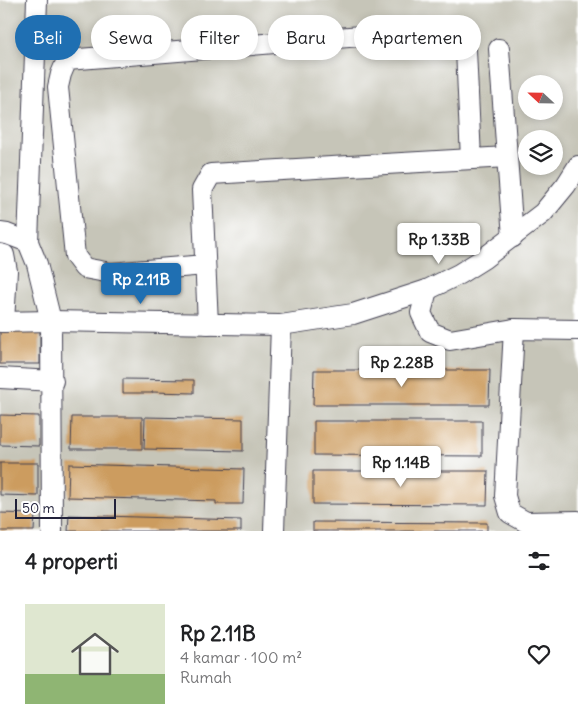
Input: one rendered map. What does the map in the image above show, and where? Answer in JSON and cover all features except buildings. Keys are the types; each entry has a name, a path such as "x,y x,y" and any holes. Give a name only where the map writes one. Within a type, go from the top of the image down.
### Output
{"street":[{"path":"37,0 28,242 37,264 51,321 53,381 52,531"},
{"path":"205,265 111,273 84,268 75,256 58,87 67,60 447,30 461,33 466,50 471,160"},
{"path":"499,49 512,237"},
{"path":"208,324 202,190 211,174 507,157"},
{"path":"0,254 4,255 7,271 2,322 51,321 281,325 354,314 427,290 483,259 543,213 566,185 578,166"},
{"path":"0,233 28,242"},
{"path":"427,290 421,313 430,332 450,340 514,329 578,330"},
{"path":"274,531 281,325"},
{"path":"514,329 505,496 510,513 526,522 578,521"},
{"path":"0,378 53,381"}],"shaded area":[{"path":"0,0 578,0 578,531 0,531"}]}
